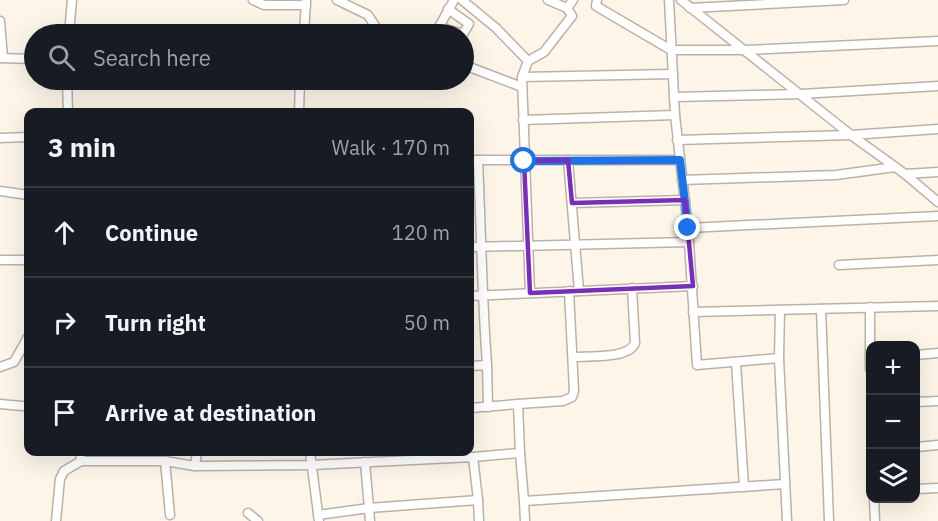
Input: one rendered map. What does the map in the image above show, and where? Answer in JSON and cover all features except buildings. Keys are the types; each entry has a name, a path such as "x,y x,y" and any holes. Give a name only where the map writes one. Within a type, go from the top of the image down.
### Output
{"street":[{"path":"70,24 72,0"},
{"path":"253,0 264,5 306,2 305,24"},
{"path":"337,0 368,15 374,24"},
{"path":"440,24 454,0"},
{"path":"462,0 496,28 528,61"},
{"path":"530,293 522,82 528,61 544,52 572,16 567,8 548,0"},
{"path":"567,8 573,0"},
{"path":"597,0 597,6 671,50 746,50 938,41"},
{"path":"669,0 675,115 688,228 697,365 779,358"},
{"path":"681,0 938,202"},
{"path":"690,8 844,0"},
{"path":"448,9 469,24"},
{"path":"0,21 2,58 24,59"},
{"path":"474,68 522,82 673,74"},
{"path":"674,98 938,86"},
{"path":"67,90 68,108"},
{"path":"299,108 300,90"},
{"path":"523,120 675,115"},
{"path":"677,140 852,135 938,129"},
{"path":"0,138 24,137"},
{"path":"488,407 481,295 480,202 474,160 680,160"},
{"path":"568,160 579,291"},
{"path":"682,180 836,175 895,166"},
{"path":"905,174 938,172"},
{"path":"0,191 24,194"},
{"path":"572,202 685,200"},
{"path":"474,202 480,202"},
{"path":"688,228 938,216"},
{"path":"474,247 689,242"},
{"path":"0,260 24,260"},
{"path":"839,265 938,260"},
{"path":"474,296 693,286"},
{"path":"573,357 614,355 628,352 633,348 635,343 632,288"},
{"path":"474,408 563,401 572,397 574,391 569,291"},
{"path":"693,312 938,306"},
{"path":"870,307 870,341"},
{"path":"821,309 829,521"},
{"path":"780,310 779,358 787,521"},
{"path":"0,367 14,362 24,344"},
{"path":"920,355 938,353"},
{"path":"736,362 744,487"},
{"path":"474,366 487,365"},
{"path":"920,402 938,401"},
{"path":"0,404 22,405"},
{"path":"518,404 525,521"},
{"path":"920,447 938,445"},
{"path":"56,521 60,479 64,471 81,456 165,461 195,466 312,465 520,453"},
{"path":"195,466 196,456"},
{"path":"311,456 319,518 369,508 478,500"},
{"path":"473,457 479,521"},
{"path":"165,461 170,515"},
{"path":"365,462 370,521"},
{"path":"524,501 785,484"},
{"path":"920,489 938,488"},
{"path":"874,503 875,521"},
{"path":"248,513 258,521"}],"highlighted area":[{"path":"568,160 572,203 685,200 693,286 530,293 524,161"}],"route":[{"path":"524,161 680,160 688,228"}]}
